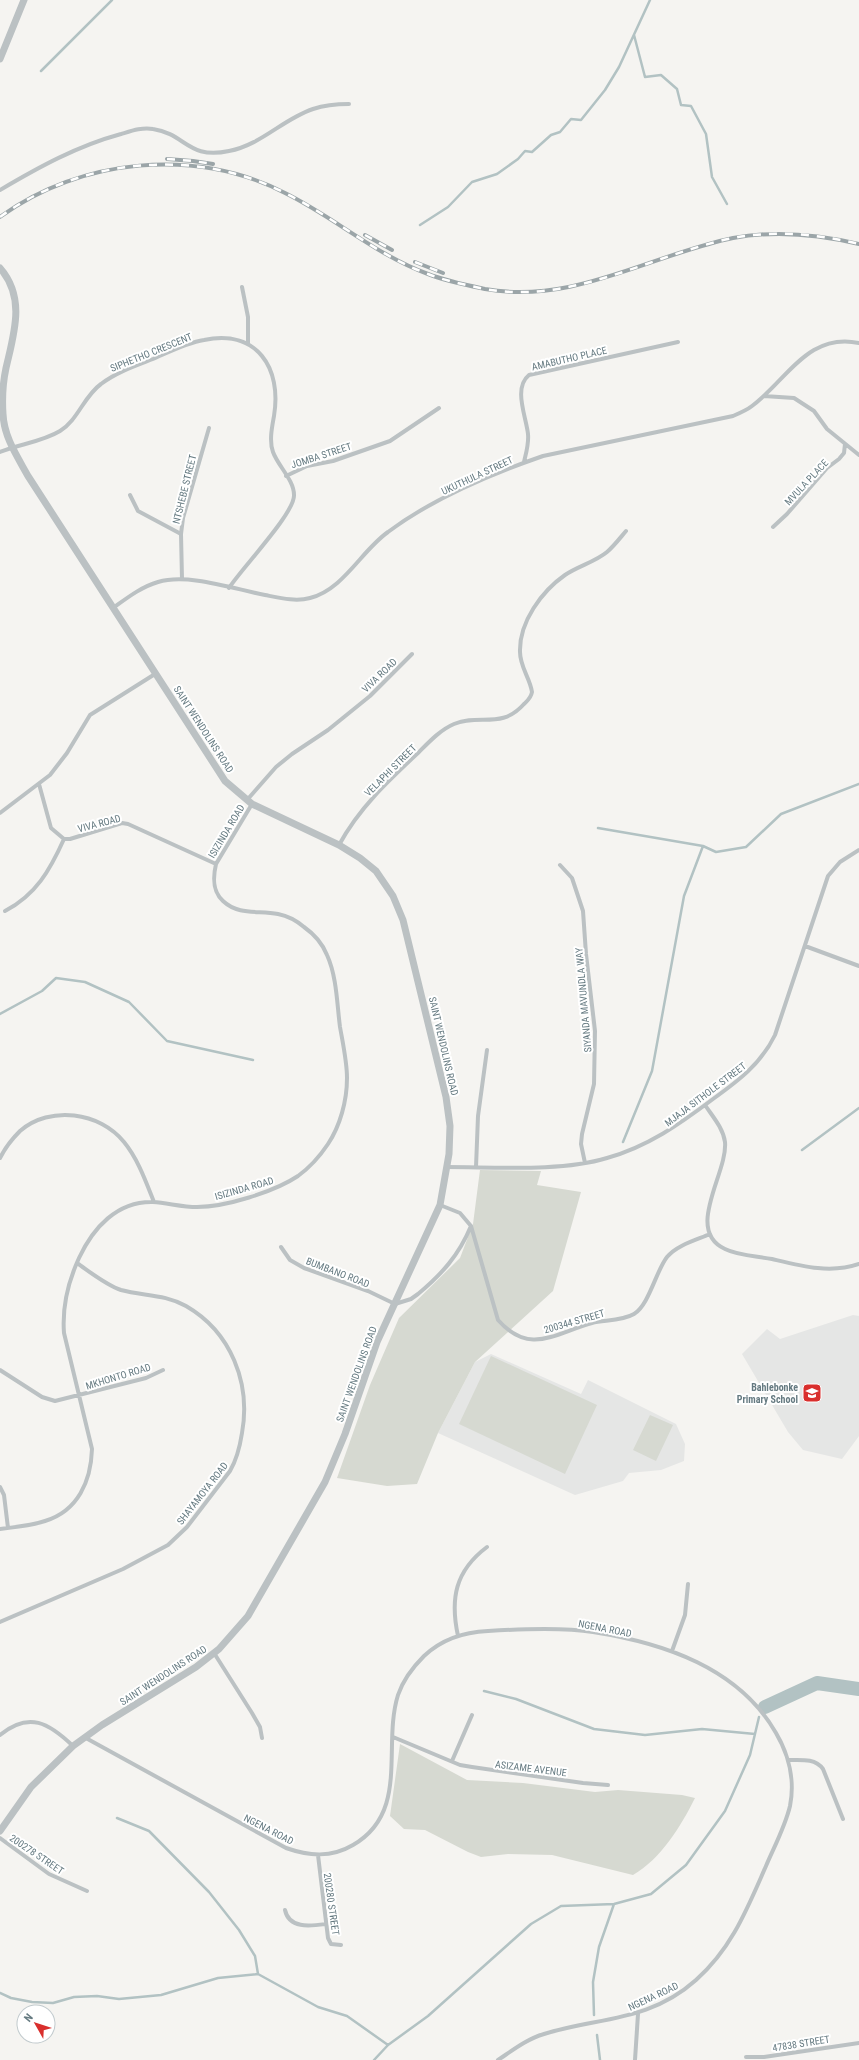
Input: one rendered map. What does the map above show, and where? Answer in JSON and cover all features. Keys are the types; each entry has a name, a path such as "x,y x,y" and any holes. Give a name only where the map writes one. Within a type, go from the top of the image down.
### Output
{"street":[{"path":"0,59 24,0"},
{"path":"0,190 51,160 96,141 136,130 147,128 160,131 198,151 227,152 250,144 311,109 333,104 349,104"},
{"name":"SAINT WENDOLINS ROAD","path":"0,268 12,287 17,308 3,396 3,415 12,447 28,476 155,674 217,770 231,787 250,802 339,845 360,858 376,871 388,887 403,920 446,1097 450,1126 447,1167 440,1205 377,1342 345,1434 325,1482 248,1616 214,1653 196,1667 84,1737 73,1746 30,1787 0,1831"},
{"path":"242,287 248,317 248,344 268,364 275,382 277,401 271,445 286,476"},
{"name":"SIPHETHO CRESCENT","path":"0,452 58,432 71,422 100,385 123,371 204,340 230,340 248,344"},
{"name":"UKUTHULA STREET","path":"113,608 132,595 157,582 182,579 292,599 317,596 335,586 368,548 401,522 454,493 524,462 567,450 722,419 743,412 764,396 801,359 820,346 839,340 859,343"},
{"name":"AMABUTHO PLACE","path":"524,462 528,447 528,435 521,395 522,383 529,374 678,342"},
{"path":"764,396 794,398 814,411 828,429 859,455"},
{"name":"JOMBA STREET","path":"229,588 288,513 293,504 294,490 286,476 307,466 333,461 362,450 384,444 405,433 439,408"},
{"name":"NTSHEBE STREET","path":"182,579 183,518 209,428"},
{"name":"MVULA PLACE","path":"773,527 787,514 827,468 844,453 845,444"},
{"path":"130,495 138,511 182,534"},
{"name":"VELAPHI STREET","path":"339,845 355,819 378,790 442,730 465,720 512,716 531,696 532,688 521,662 520,650 524,626 534,609 551,587 564,575 606,552 626,531"},
{"name":"VIVA ROAD","path":"250,802 276,767 292,754 328,730 370,696 412,654"},
{"path":"0,813 39,784 60,763 90,715 155,674"},
{"path":"5,911 23,901 34,891 51,866 64,839 52,828 39,784"},
{"name":"ISIZINDA ROAD","path":"0,1530 46,1521 57,1516 70,1507 83,1491 91,1464 92,1449 64,1333 64,1305 77,1263 87,1241 105,1219 133,1205 154,1202 196,1207 208,1206 260,1193 298,1176 315,1161 329,1143 339,1122 347,1078 334,986 328,956 319,941 306,928 290,918 278,914 236,910 222,901 214,888 216,864 250,802"},
{"name":"VIVA ROAD","path":"64,839 70,839 122,823 128,824 216,864"},
{"name":"MJAJA SITHOLE STREET","path":"447,1167 562,1166 607,1159 651,1141 705,1105 750,1071 769,1049 775,1035 828,876 840,862 859,850"},
{"name":"SIYANDA MAVUNDLA WAY","path":"560,864 572,878 583,911 586,954 595,1031 594,1084 581,1144 585,1163"},
{"path":"805,946 859,966"},
{"path":"476,1167 478,1116 487,1050"},
{"path":"705,1105 720,1128 725,1143 723,1159 707,1214 707,1224 710,1234 717,1243 725,1249 820,1269 834,1269 859,1264"},
{"path":"0,1158 15,1136 29,1125 41,1119 56,1115 80,1116 106,1126 125,1143 140,1170 154,1202"},
{"name":"200344 STREET","path":"440,1205 460,1213 471,1226 498,1320 508,1332 526,1339 550,1338 588,1324 633,1314 648,1294 662,1264 668,1255 676,1249 710,1234"},
{"path":"395,1304 411,1299 418,1294 454,1260 462,1247 471,1226"},
{"name":"BUMBANO ROAD","path":"281,1247 290,1260 304,1268 368,1291 395,1304"},
{"name":"SHAYAMOYA ROAD","path":"0,1622 123,1569 168,1545 187,1527 230,1471 234,1464 241,1442 245,1404 240,1372 232,1355 215,1330 196,1312 174,1300 116,1288 77,1263"},
{"name":"MKHONTO ROAD","path":"0,1370 46,1400 55,1401 146,1378 163,1370"},
{"path":"0,1487 4,1495 8,1528"},
{"path":"458,1636 455,1598 456,1588 466,1568 478,1554 487,1547"},
{"path":"672,1651 685,1615 688,1584"},
{"name":"NGENA ROAD","path":"84,1737 286,1848 318,1855 330,1854 352,1846 372,1830 380,1818 388,1799 390,1788 394,1716 398,1695 406,1677 429,1651 458,1636 485,1631 571,1630 593,1632 672,1651 710,1668 743,1692 769,1721 784,1747 791,1778 790,1807 740,1924 725,1950 713,1964 682,1992 638,2014 545,2034 518,2045 498,2060"},
{"path":"214,1653 260,1727 262,1738"},
{"path":"452,1761 472,1715"},
{"path":"0,1735 15,1726 30,1721 41,1722 52,1727 73,1746"},
{"name":"ASIZAME AVENUE","path":"393,1737 452,1761 489,1771 608,1785"},
{"path":"788,1760 812,1761 820,1764 824,1769 843,1819"},
{"name":"200278 STREET","path":"0,1838 49,1874 87,1891"},
{"name":"200280 STREET","path":"318,1855 329,1942 333,1945 340,1945"},
{"path":"285,1910 287,1919 291,1922 310,1926 326,1924"},
{"path":"635,2060 638,2014"},
{"name":"47838 STREET","path":"746,2057 764,2057 859,2043"}],"shaded area":[{"path":"480,1170 541,1171 537,1185 581,1192 553,1291 475,1362 438,1433 417,1484 387,1486 337,1478 370,1385 399,1318 460,1258 473,1224"},
{"name":"Bahlebonke Primary School","path":"853,1315 859,1316 859,1436 842,1459 803,1450 788,1432 742,1354 767,1329 780,1339"},
{"path":"491,1354 581,1394 588,1380 676,1424 685,1444 684,1461 661,1470 629,1473 623,1481 575,1495 438,1433 475,1362"},
{"path":"491,1356 597,1405 565,1474 459,1424"},
{"path":"650,1415 673,1425 656,1461 633,1450"},
{"path":"400,1744 467,1780 523,1783 595,1792 618,1790 682,1795 695,1798 677,1830 661,1851 653,1860 633,1875 552,1855 508,1854 481,1857 425,1830 404,1829 390,1816"}],"waterway":[{"path":"41,71 112,0"},
{"path":"420,225 448,207 472,182 497,174 518,159 525,151 532,152 551,135 560,132 571,119 581,120 605,90 619,67 650,0"},
{"path":"634,35 645,77 661,75 677,89 681,105 691,106 706,134 712,177 727,204"},
{"path":"598,828 703,846 716,852 746,847 781,814 859,784"},
{"path":"623,1142 652,1071 684,896 703,846"},
{"path":"0,1014 42,991 56,978 85,982 129,1002 167,1041 253,1060"},
{"path":"802,1150 859,1108"},
{"path":"765,1707 817,1683 859,1689"},
{"path":"484,1691 516,1699 594,1729 645,1735 702,1729 755,1734"},
{"path":"374,2060 388,2045 428,2016 531,1924 561,1906 614,1904 651,1894 686,1865 725,1811 750,1755 759,1717"},
{"path":"117,1818 149,1831 209,1892 239,1930 255,1956 258,1974"},
{"path":"594,2015 593,1982 599,1947 614,1904"},
{"path":"0,1993 11,1998 32,2002 53,2003 74,1997 97,1996 119,1999 161,1995 218,1978 258,1974 318,2007 347,2016 388,2045"},
{"path":"597,2035 600,2060"}],"railway":[{"path":"167,159 213,164"},
{"path":"0,217 32,197 66,182 102,171 140,166 177,165 214,169 251,178 285,193 321,213 391,257 428,274 449,281 485,289 518,292 549,290 580,284 611,276 672,255 733,238 765,234 796,234 859,244"},
{"path":"365,235 392,250"},
{"path":"415,262 443,273"}],"place":[{"name":"Bahlebonke Primary School","path":"812,1393"}]}
